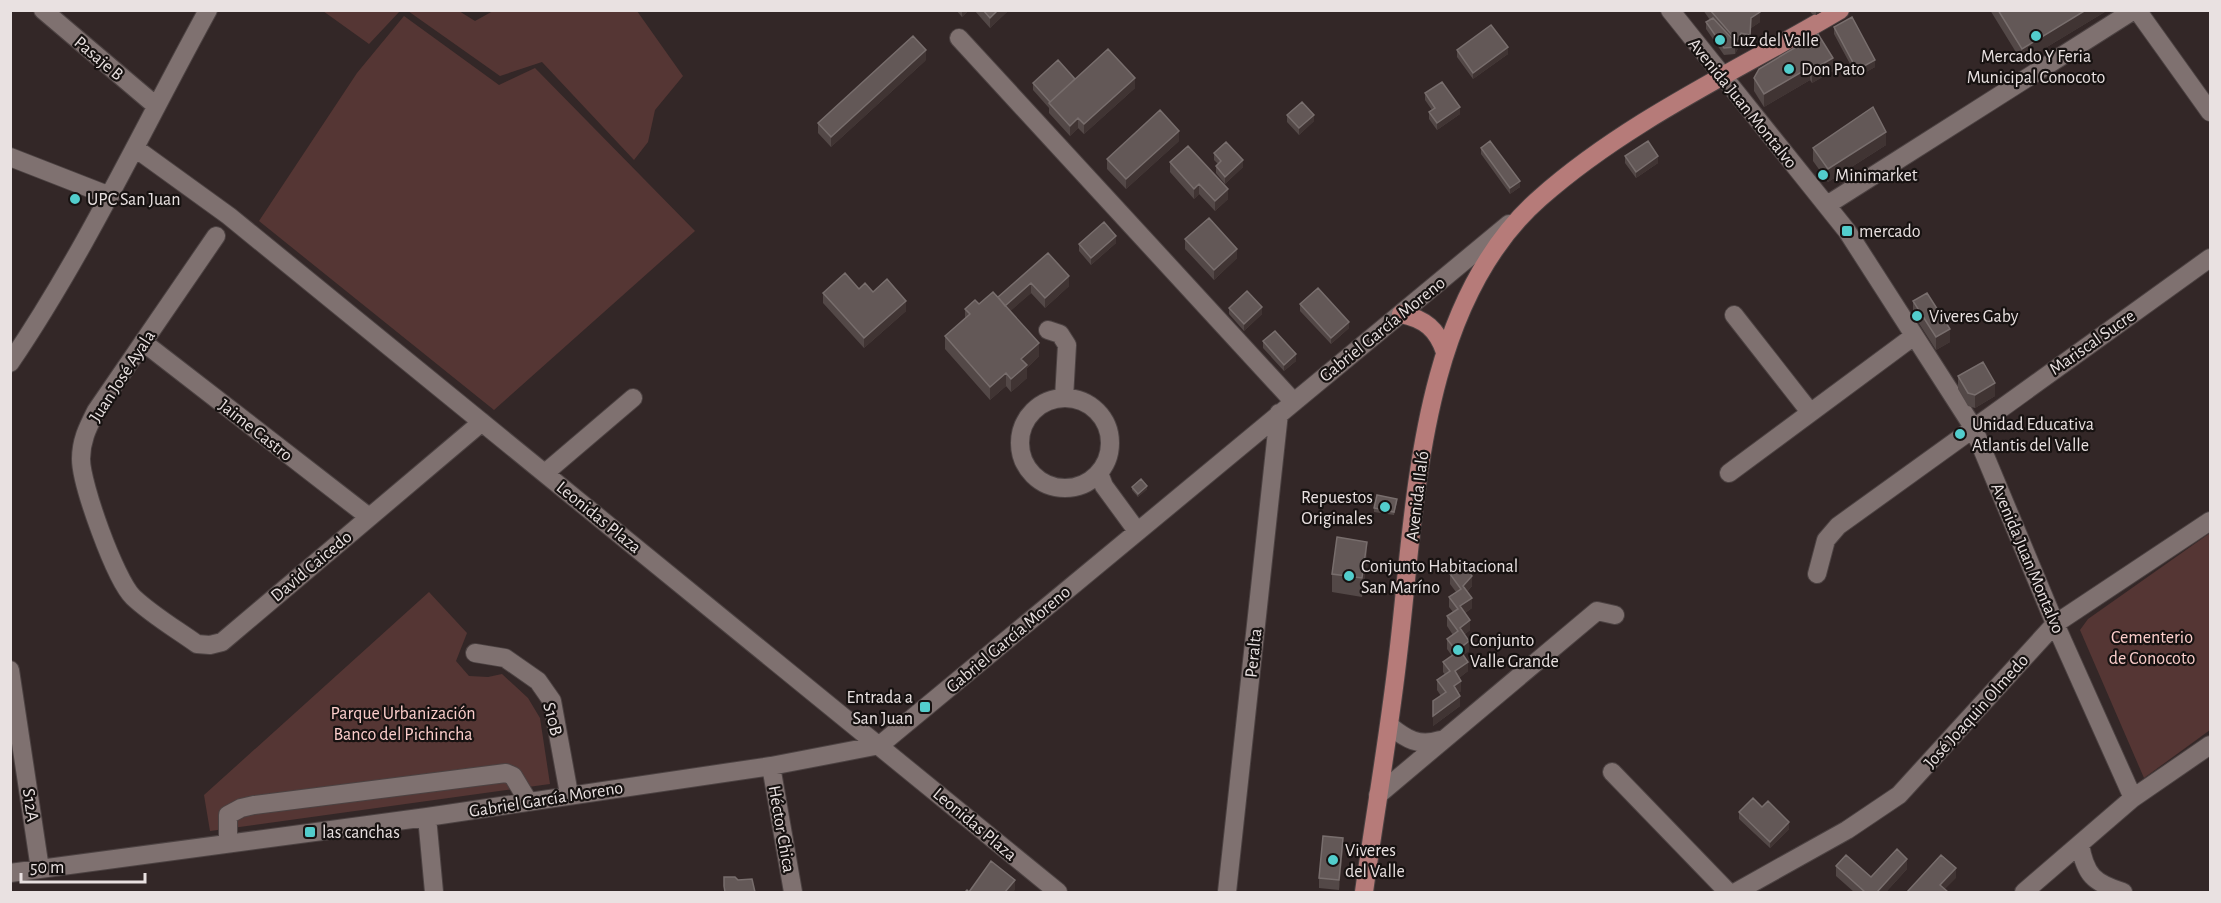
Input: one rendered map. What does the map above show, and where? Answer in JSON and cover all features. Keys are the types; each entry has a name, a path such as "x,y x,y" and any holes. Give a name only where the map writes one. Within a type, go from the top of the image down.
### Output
{"main road":[{"name":"Gabriel García Moreno","path":"1539,199 1599,152 1722,77 1840,10"},
{"name":"Avenida Ilaló","path":"1364,892 1390,726 1423,444 1444,352 1474,286 1504,241 1539,199"},
{"path":"1401,314 1416,318 1430,326 1440,338 1444,352"}],"street":[{"name":"Pasaje B","path":"44,10 155,105"},
{"path":"10,363 32,331 110,196 155,105 208,10"},
{"name":"Avenida Juan Montalvo","path":"1670,10 1847,231 1973,427 2055,624 2133,798"},
{"path":"1827,205 2135,10 2211,112"},
{"path":"959,38 1293,401"},
{"name":"Leonidas Plaza","path":"135,147 229,216 1058,892"},
{"path":"10,157 110,196"},
{"name":"Gabriel García Moreno","path":"10,873 427,817 569,794 771,766 880,745 1539,199"},
{"name":"Juan José Ayala","path":"131,595 107,546 85,484 81,461 83,438 96,411 216,236"},
{"name":"Mariscal Sucre","path":"1817,574 1826,540 1838,526 2211,258"},
{"path":"1734,315 1810,412"},
{"path":"1048,330 1060,334 1066,345 1064,398"},
{"path":"1729,473 1914,336"},
{"name":"Jaime Castro","path":"143,342 369,517"},
{"path":"545,473 633,398"},
{"path":"1064,398 1089,405 1101,415 1108,429 1110,444 1107,460 1099,473 1086,483 1071,488 1055,487 1040,480 1029,469 1022,454 1020,438 1025,423 1041,406 1064,398"},
{"name":"Peralta","path":"1227,892 1279,413"},
{"name":"David Caicedo","path":"131,595 197,644 210,645 222,642 482,422"},
{"path":"1099,473 1104,486 1137,531"},
{"name":"José Joaquin Olmedo","path":"1736,892 1847,830 1899,795 2055,624 2211,521"},
{"path":"1378,795 1440,740 1597,611 1615,615"},
{"name":"S10B","path":"475,653 505,658 538,681 552,701 569,794"},
{"name":"S12A","path":"10,670 40,869"},
{"path":"1390,726 1406,739 1427,745 1440,740"},
{"path":"2024,892 2133,798 2211,745"},
{"name":"Héctor Chica","path":"771,766 793,892"},
{"path":"228,842 228,815 241,808 254,805 506,772 513,776 528,801"},
{"path":"1612,772 1728,892"},
{"path":"427,817 434,892"},
{"path":"2080,844 2083,860 2096,882 2105,888 2123,892"}],"green space":[{"path":"323,11 400,11 369,44"},
{"path":"408,11 459,11 475,21 493,11 637,11 683,76 655,110 648,142 634,160 542,62 500,76"},
{"path":"404,16 499,85 535,68 695,231 494,410 259,221 357,73"},
{"name":"Cementerio de Conocoto","path":"2210,533 2210,730 2144,778 2080,630 2088,619"},
{"name":"Parque Urbanización Banco del Pichincha","path":"429,592 467,633 456,661 469,676 488,677 502,674 528,698 540,718 550,784 210,831 204,795"}],"building":[{"path":"983,10 998,10 990,18"},
{"path":"1710,10 1759,10 1760,12 1751,18 1750,35 1741,33 1737,41"},
{"path":"1998,10 2086,10 2022,49"},
{"path":"1852,17 1875,60 1857,70 1834,27"},
{"path":"1713,18 1737,44 1735,47 1724,48 1706,22"},
{"path":"1491,25 1508,47 1473,73 1457,50"},
{"path":"1818,34 1833,58 1812,70 1810,67 1764,94 1754,78 1759,69"},
{"path":"913,36 926,50 831,137 818,123"},
{"path":"1108,49 1135,78 1084,124 1078,118 1070,126 1049,103"},
{"path":"1058,60 1075,79 1050,102 1033,83"},
{"path":"1442,82 1460,107 1437,123 1429,112 1435,108 1425,93"},
{"path":"1302,102 1314,115 1299,128 1287,115"},
{"path":"1873,107 1886,132 1828,169 1813,148"},
{"path":"1160,110 1179,131 1126,179 1107,159"},
{"path":"1490,141 1520,181 1510,188 1481,148"},
{"path":"1648,141 1658,156 1636,172 1625,156"},
{"path":"1226,142 1243,160 1225,177 1216,166 1221,161 1214,153"},
{"path":"1188,146 1228,189 1215,201 1199,184 1194,189 1170,162"},
{"path":"1209,218 1237,249 1214,270 1185,239"},
{"path":"1104,222 1116,236 1091,258 1079,244"},
{"path":"1048,253 1069,276 1045,298 1031,283 1005,306 998,297"},
{"path":"845,273 859,289 865,283 873,292 887,279 906,301 864,338 823,293"},
{"path":"1318,288 1349,322 1331,338 1300,304"},
{"path":"1247,291 1262,307 1244,324 1229,308"},
{"path":"993,292 1039,343 1021,359 1027,365 1011,379 1006,373 990,387 945,336 970,314 965,309 975,300 979,304"},
{"path":"1927,293 1950,329 1936,337 1913,301"},
{"path":"1275,331 1296,354 1284,365 1263,341"},
{"path":"1983,362 1995,383 1975,395 1968,393 1958,376"},
{"path":"1141,479 1147,486 1138,494 1132,487"},
{"name":"Repuestos Originales","path":"1377,495 1397,499 1394,512 1374,508"},
{"path":"1337,537 1367,542 1362,578 1332,574"},
{"path":"1464,564 1472,576 1463,586 1472,598 1460,606 1470,620 1460,628 1469,641 1459,649 1468,662 1455,671 1461,681 1454,686 1460,696 1433,716 1433,701 1446,692 1437,680 1450,671 1443,662 1457,652 1447,639 1458,631 1447,616 1458,609 1449,597 1461,589 1450,574"},
{"path":"1753,798 1762,807 1768,801 1789,822 1770,842 1739,812"},
{"path":"1323,836 1343,838 1339,880 1319,878"},
{"path":"1897,849 1907,859 1877,892 1865,892 1836,866 1846,855 1871,877"},
{"path":"1941,855 1956,868 1940,885 1948,892 1907,892"},
{"path":"991,861 1015,880 1005,892 969,892"},
{"path":"724,877 735,877 738,880 752,879 755,892 725,892"}],"place":[{"name":"Mercado Y Feria Municipal Conocoto","path":"2036,36"},
{"name":"Luz del Valle","path":"1720,40"},
{"name":"Don Pato","path":"1789,69"},
{"name":"Minimarket","path":"1823,175"},
{"name":"UPC San Juan","path":"75,199"},
{"name":"mercado","path":"1847,231"},
{"name":"Viveres Gaby","path":"1917,316"},
{"name":"Unidad Educativa Atlantis del Valle","path":"1960,434"},
{"name":"Repuestos Originales","path":"1385,507"},
{"name":"Conjunto Habitacional San Maríno","path":"1349,576"},
{"name":"Conjunto Valle Grande","path":"1458,650"},
{"name":"Entrada a San Juan","path":"925,707"},
{"name":"las canchas","path":"310,832"},
{"name":"Viveres del Valle","path":"1333,860"}]}
